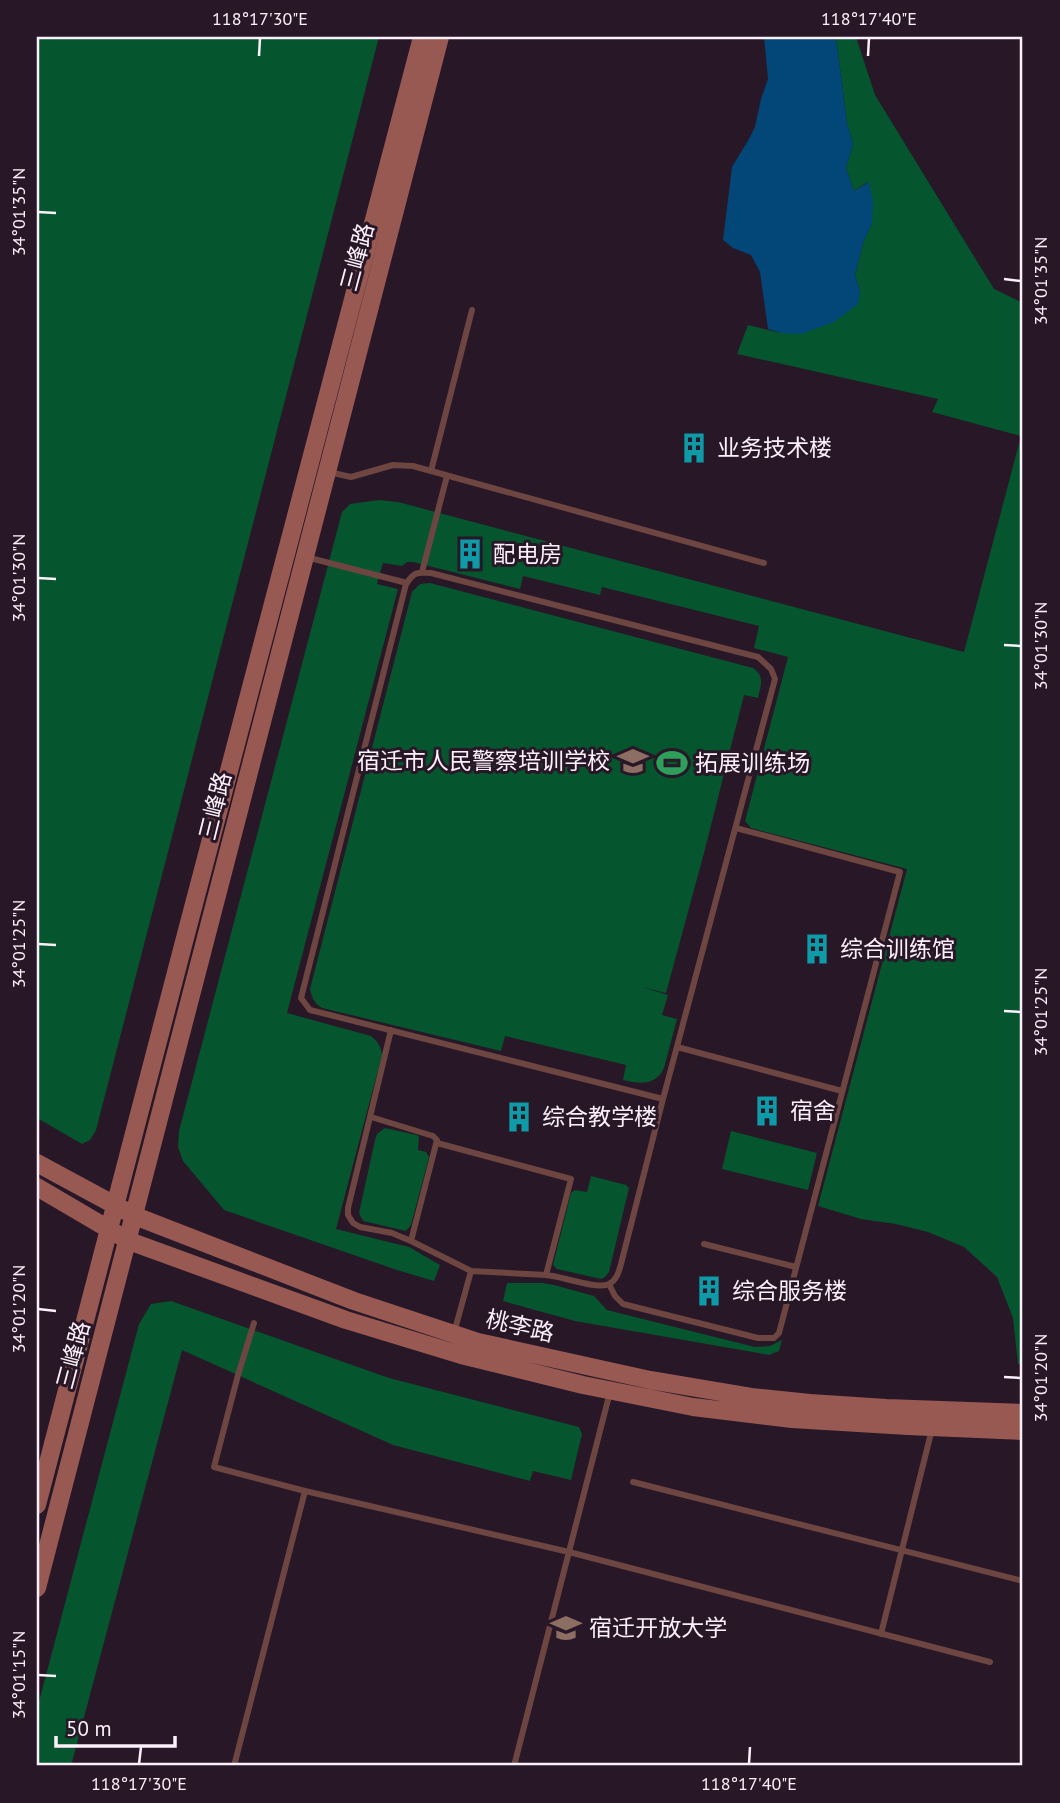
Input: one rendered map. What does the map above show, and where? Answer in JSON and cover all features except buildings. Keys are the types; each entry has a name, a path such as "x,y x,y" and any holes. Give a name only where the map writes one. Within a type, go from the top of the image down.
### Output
{"main road":[{"name":"三峰路","path":"37,1588 304,557 318,470 422,37"},
{"name":"三峰路","path":"37,1505 114,1205 440,37"},
{"name":"桃李路","path":"37,1163 135,1216 354,1301 451,1343"},
{"name":"桃李路","path":"37,1187 129,1241 346,1320 613,1382 693,1407 792,1419 1023,1431"},
{"name":"桃李路","path":"613,1382 650,1380 751,1397 810,1403 1023,1413"}],"lane":[{"path":"431,471 472,310"},
{"path":"318,470 351,477 402,465 431,471 764,563"},
{"path":"422,572 447,476"},
{"path":"304,557 407,583"},
{"path":"391,1030 350,1200 348,1215 353,1223 360,1227 392,1233 471,1271 557,1276 597,1286 609,1284 617,1275 621,1264 775,680 771,669 758,657 422,572 411,577 407,583 301,999 310,1010 391,1030 663,1099"},
{"path":"609,1284 623,1304 758,1338 774,1338 779,1333 900,872 736,828"},
{"path":"677,1047 842,1091"},
{"path":"371,1117 433,1136 437,1143 411,1241"},
{"path":"437,1143 571,1179 546,1275"},
{"path":"704,1244 796,1266"},
{"path":"451,1343 471,1271"},
{"path":"254,1323 214,1467 305,1491 569,1552 990,1662"},
{"path":"514,1766 613,1382"},
{"path":"881,1634 932,1427"},
{"path":"633,1482 1023,1581"},
{"path":"234,1766 305,1491"}],"green space":[{"path":"37,37 379,37 96,1130 90,1140 82,1144 37,1118"},
{"path":"836,37 856,37 875,95 994,289 1023,303 1023,1364 1018,1364 1013,1318 997,1277 964,1247 928,1232 861,1219 818,1206 907,869 751,828 745,821 788,657 754,648 759,626 602,587 600,595 523,576 520,589 413,562 402,566 383,563 377,584 398,589 287,1013 371,1036 381,1049 382,1055 336,1229 409,1247 440,1265 434,1281 224,1210 183,1161 178,1147 179,1131 342,512 350,504 379,500 398,502 964,652 1021,436 932,412 938,399 737,354 748,325 781,333 860,291 855,275 863,243 872,223 868,182 854,191 846,168 853,144 847,123"},
{"path":"430,583 753,668 759,674 761,681 758,698 744,695 666,993 642,987 668,995 662,1015 677,1019 664,1068 652,1081 641,1083 623,1080 626,1065 505,1036 501,1051 322,1008 313,998 310,989 412,592 420,584"},
{"path":"385,1128 417,1135 418,1150 426,1152 429,1157 411,1225 406,1231 363,1221 359,1213 375,1140 377,1134"},
{"path":"731,1131 817,1153 808,1190 722,1169"},
{"path":"591,1176 629,1188 609,1272 601,1279 557,1269 553,1265 571,1193 575,1190 587,1192"},
{"path":"507,1283 554,1285 594,1296 607,1310 755,1347 770,1346 782,1340 779,1351 769,1355 575,1321 503,1301"},
{"path":"171,1301 389,1378 579,1427 582,1434 571,1480 533,1471 530,1481 393,1445 182,1350 71,1766 37,1766 37,1709 139,1324 151,1304"}],"water":[{"path":"764,37 836,37 847,123 853,144 846,168 854,191 869,182 873,204 872,223 863,243 855,275 860,291 858,304 834,322 801,334 768,329 760,272 751,255 733,248 723,240 732,167 755,127 768,79"}],"place":[{"name":"业务技术楼","path":"694,448"},
{"name":"配电房","path":"470,554"},
{"name":"宿迁市人民警察培训学校","path":"633,761"},
{"name":"拓展训练场","path":"672,763"},
{"name":"综合训练馆","path":"817,949"},
{"name":"宿舍","path":"767,1111"},
{"name":"综合教学楼","path":"519,1117"},
{"name":"综合服务楼","path":"709,1291"},
{"name":"宿迁开放大学","path":"566,1628"}]}
